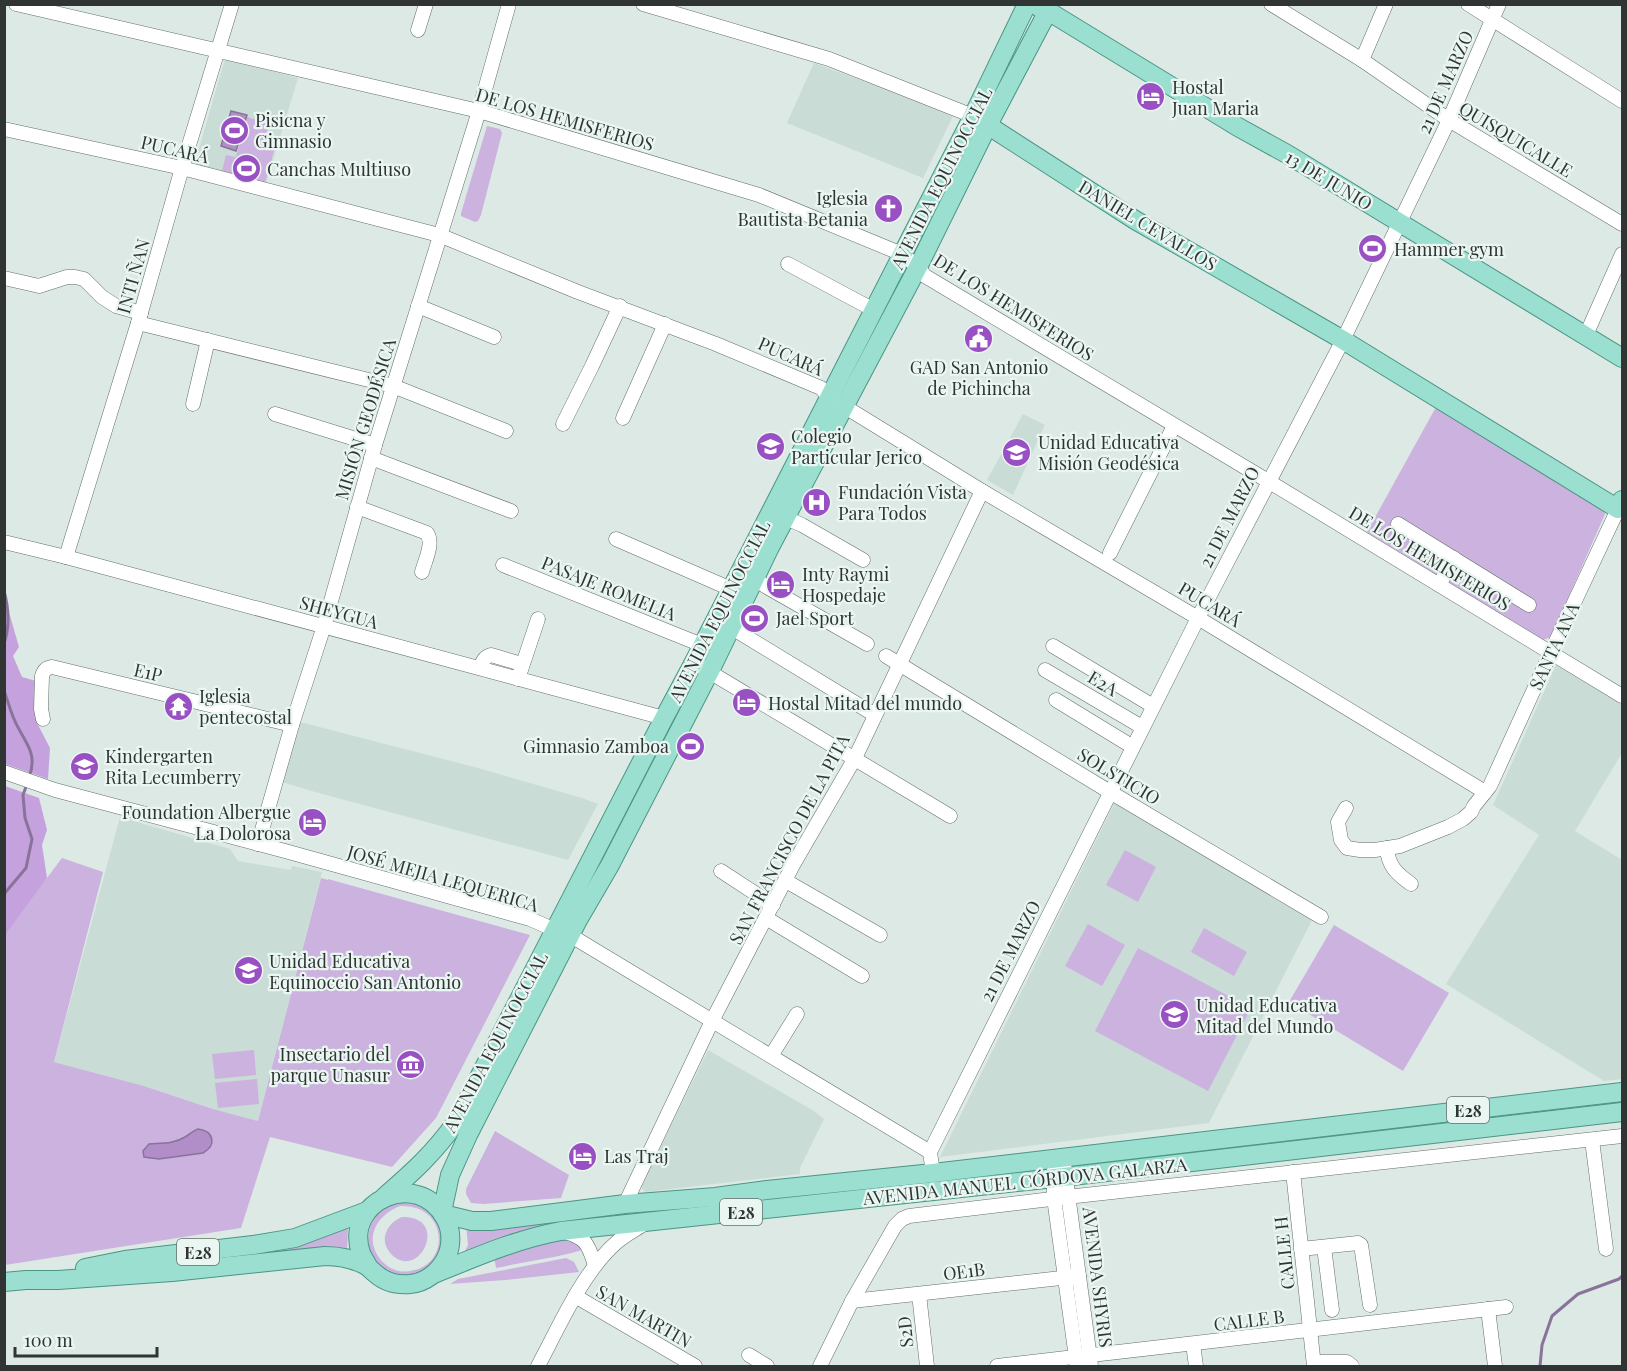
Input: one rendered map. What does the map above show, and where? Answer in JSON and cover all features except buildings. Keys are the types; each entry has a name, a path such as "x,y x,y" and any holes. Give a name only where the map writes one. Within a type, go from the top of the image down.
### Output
{"main road":[{"name":"AVENIDA EQUINOCCIAL","path":"384,1197 423,1163 456,1122 562,933 610,865 710,672 770,546 918,267 981,121 1027,4"},
{"name":"AVENIDA EQUINOCCIAL","path":"442,1213 450,1175 459,1153 664,717 902,254 981,121 1041,8"},
{"name":"13 DE JUNIO","path":"1041,8 1623,358"},
{"name":"DANIEL CEVALLOS","path":"981,121 1135,220 1343,340 1621,507"},
{"name":"AVENIDA MANUEL CÓRDOVA GALARZA","path":"442,1213 472,1221 491,1221 625,1204 715,1197 933,1173 1623,1092"},
{"name":"AVENIDA MANUEL CÓRDOVA GALARZA","path":"434,1274 508,1244 561,1230 645,1223 1618,1113"},
{"path":"1313,1128 1316,1147"},
{"name":"E28","path":"183,1262 253,1245 295,1238 367,1211 384,1197 399,1193 414,1194 429,1200 442,1213"},
{"path":"367,1211 361,1224 359,1239 361,1253 368,1266"},
{"path":"434,1274 447,1256 450,1245 448,1223 442,1213"},
{"name":"E28","path":"4,1282 26,1280 45,1274 125,1260 183,1262 325,1256 345,1258 368,1266 380,1277 395,1283 419,1282 434,1274"}],"street":[{"name":"DE LOS HEMISFERIOS","path":"16,4 479,111 759,195 902,254 925,276 1623,696"},
{"name":"INTI ÑAN","path":"66,557 140,318 182,168 232,4"},
{"path":"418,30 426,4"},
{"name":"MISIÓN GEODÉSICA","path":"258,844 393,386 479,111 509,4"},
{"name":"DANIEL CEVALLOS","path":"643,4 829,59 981,121"},
{"name":"QUISQUICALLE","path":"1271,4 1362,60 1449,120 1623,224"},
{"path":"1362,60 1386,4"},
{"path":"1468,4 1623,101"},
{"name":"21 DE MARZO","path":"930,1152 1142,727 1343,340 1449,120 1499,4"},
{"name":"PUCARÁ","path":"4,129 182,168 439,235 821,388 829,397 846,405 982,491 1198,618 1485,792"},
{"path":"1586,335 1623,254"},
{"path":"788,264 874,310"},
{"path":"4,278 39,286 67,277 84,279 102,297 140,318 208,340 393,386 506,431"},
{"path":"418,306 494,337"},
{"path":"563,424 620,306"},
{"path":"623,418 665,324"},
{"path":"193,404 208,340"},
{"path":"275,414 374,451 511,512"},
{"path":"1110,553 1174,426"},
{"name":"SAN FRANCISCO DE LA PITA","path":"625,1204 712,1021 793,865 855,758 982,491"},
{"path":"357,507 427,533 430,545 422,572"},
{"name":"SANTA ANA","path":"1346,808 1338,822 1341,840 1347,848 1360,850 1400,846 1463,819 1472,812 1490,786 1621,507"},
{"path":"786,518 863,560"},
{"path":"1398,524 1529,605"},
{"path":"616,539 731,589"},
{"name":"SHEYGUA","path":"4,543 66,557 664,717"},
{"path":"1439,585 1454,558"},
{"name":"PASAJE ROMELIA","path":"503,565 702,645"},
{"path":"756,579 765,586 804,600 867,644"},
{"path":"518,679 538,619"},
{"path":"732,628 875,715"},
{"path":"1053,646 1153,706"},
{"path":"480,668 483,659 491,655 518,663"},
{"name":"SOLSTICIO","path":"886,656 1321,917"},
{"path":"694,662 950,816"},
{"name":"E1P","path":"43,719 42,676 44,671 52,668 292,724"},
{"name":"E2A","path":"1045,670 1142,727"},
{"path":"1056,700 1133,747"},
{"name":"JOSÉ MEJIA LEQUERICA","path":"4,772 109,805 530,919 562,933 930,1152"},
{"path":"1387,848 1390,864 1398,874 1412,884"},
{"path":"721,871 773,905"},
{"path":"786,881 880,936"},
{"path":"766,918 862,976"},
{"path":"771,1056 797,1014"},
{"path":"820,1366 852,1301 895,1226 909,1216 1054,1198 1619,1137 1618,1113"},
{"path":"1435,1134 1437,1156"},
{"path":"1592,1140 1606,1249"},
{"path":"930,1152 933,1173"},
{"name":"AVENIDA SHYRIS","path":"1058,1158 1060,1177 1069,1197 1080,1276 1083,1362"},
{"name":"CALLE H","path":"1293,1172 1314,1364"},
{"name":"AVENIDA SHYRIS","path":"1060,1177 1054,1198 1065,1278 1083,1362"},
{"path":"538,1366 575,1296 596,1265 617,1242 645,1223"},
{"path":"561,1230 579,1236 587,1243 596,1265"},
{"path":"1301,1249 1358,1243 1361,1245 1370,1305"},
{"path":"1324,1247 1332,1311"},
{"name":"OE1B","path":"852,1301 1080,1276"},
{"name":"S2D","path":"919,1294 927,1366"},
{"name":"SAN MARTIN","path":"575,1296 695,1366"},
{"name":"CALLE B","path":"996,1366 1083,1362 1193,1344 1506,1307"},
{"path":"1488,1309 1495,1366"},
{"path":"1193,1344 1196,1366"},
{"path":"749,1355 767,1366"},
{"path":"1314,1364 1347,1362 1352,1366"}],"shaded area":[{"path":"225,59 298,78 265,187 193,169"},
{"path":"814,63 953,116 923,178 787,123"},
{"name":"Pisicna y Gimnasio","path":"231,111 247,115 236,151 221,146"},
{"path":"247,117 269,124 265,137 277,140 265,183 222,171 226,155 236,157"},
{"path":"487,126 500,129 502,133 481,215 475,222 461,216 461,213"},
{"path":"1436,407 1602,507 1605,514 1551,637 1543,640 1367,532"},
{"name":"Unidad Educativa Misión Geodésica","path":"1023,414 1045,425 1013,495 987,480"},
{"path":"4,595 19,647 13,656 22,677 36,681 36,721 50,748 48,779 5,764"},
{"path":"1556,665 1622,705 1622,753 1575,831 1622,860 1622,1079 1604,1081 1446,984 1539,835 1493,805"},
{"path":"300,722 478,768 598,804 568,860 315,792 282,782"},
{"path":"5,786 39,798 47,830 42,845 47,878 5,935"},
{"path":"1115,802 1312,920 1209,1123 940,1157"},
{"path":"120,817 230,849 238,861 291,870 292,866 322,872 258,1121 144,1086 54,1062"},
{"path":"1125,850 1156,867 1138,902 1106,885"},
{"path":"62,858 103,872 54,1062 144,1086 258,1121 321,878 530,935 436,1118 392,1167 270,1137 241,1228 5,1265 4,935"},
{"path":"1088,924 1125,945 1102,986 1065,966"},
{"path":"1334,925 1449,993 1403,1071 1289,1002"},
{"path":"1204,928 1247,952 1234,976 1191,952"},
{"path":"1138,948 1251,1008 1208,1091 1095,1031"},
{"path":"254,1050 256,1075 215,1079 212,1054"},
{"path":"708,1050 824,1119 800,1168 800,1174 645,1192 641,1187"},
{"path":"257,1079 259,1104 218,1108 215,1083"},
{"path":"1622,1098 1622,1106 1320,1140 1319,1132"},
{"path":"198,1129 208,1132 212,1139 210,1146 203,1153 159,1159 144,1157 143,1151 149,1144 176,1141"},
{"path":"495,1131 569,1175 561,1198 471,1203 466,1189"},
{"path":"1050,1165 1051,1171 756,1206 462,1257 468,1245 466,1225"},
{"path":"412,1201 434,1213 444,1236 438,1260 420,1275 396,1276 376,1262 370,1252 368,1239 370,1226 377,1214 386,1206","holes":["400,1206 416,1208 428,1215 436,1224 439,1236 438,1248 433,1258 423,1267 407,1272 397,1271 385,1264 378,1256 374,1247 374,1231 383,1216"]},
{"path":"402,1217 417,1219 425,1226 427,1236 420,1255 411,1260 402,1261 387,1249 385,1238 392,1223"},
{"path":"348,1228 347,1253 191,1262"},
{"path":"566,1237 577,1243 582,1250 496,1268 494,1256"},
{"path":"566,1258 574,1262 579,1272 450,1284 458,1279"}],"waterway":[{"path":"4,591 8,618 4,644"},
{"path":"4,691 14,719 31,753 32,768 29,777"},
{"path":"4,894 26,868 32,839 25,818 23,795 27,784"},
{"path":"1540,1366 1542,1345 1552,1316 1578,1294 1622,1276"}],"place":[{"name":"Hostal Juan Maria","path":"1151,97"},
{"name":"Pisicna y Gimnasio","path":"234,130"},
{"name":"Canchas Multiuso","path":"246,169"},
{"name":"Iglesia Bautista Betania","path":"889,208"},
{"name":"Hammer gym","path":"1373,249"},
{"name":"GAD San Antonio de Pichincha","path":"979,338"},
{"name":"Colegio Particular Jerico","path":"770,446"},
{"name":"Unidad Educativa Misión Geodésica","path":"1017,452"},
{"name":"Fundación Vista Para Todos","path":"817,502"},
{"name":"Inty Raymi Hospedaje","path":"781,584"},
{"name":"Jael Sport","path":"755,618"},
{"name":"Hostal Mitad del mundo","path":"747,703"},
{"name":"Iglesia pentecostal","path":"178,706"},
{"name":"Gimnasio Zamboa","path":"690,746"},
{"name":"Kindergarten Rita Lecumberry","path":"84,766"},
{"name":"Foundation Albergue La Dolorosa","path":"312,822"},
{"name":"Unidad Educativa Equinoccio San Antonio","path":"248,971"},
{"name":"Unidad Educativa Mitad del Mundo","path":"1175,1015"},
{"name":"Insectario del parque Unasur","path":"411,1064"},
{"name":"Las Traj","path":"583,1156"}]}
